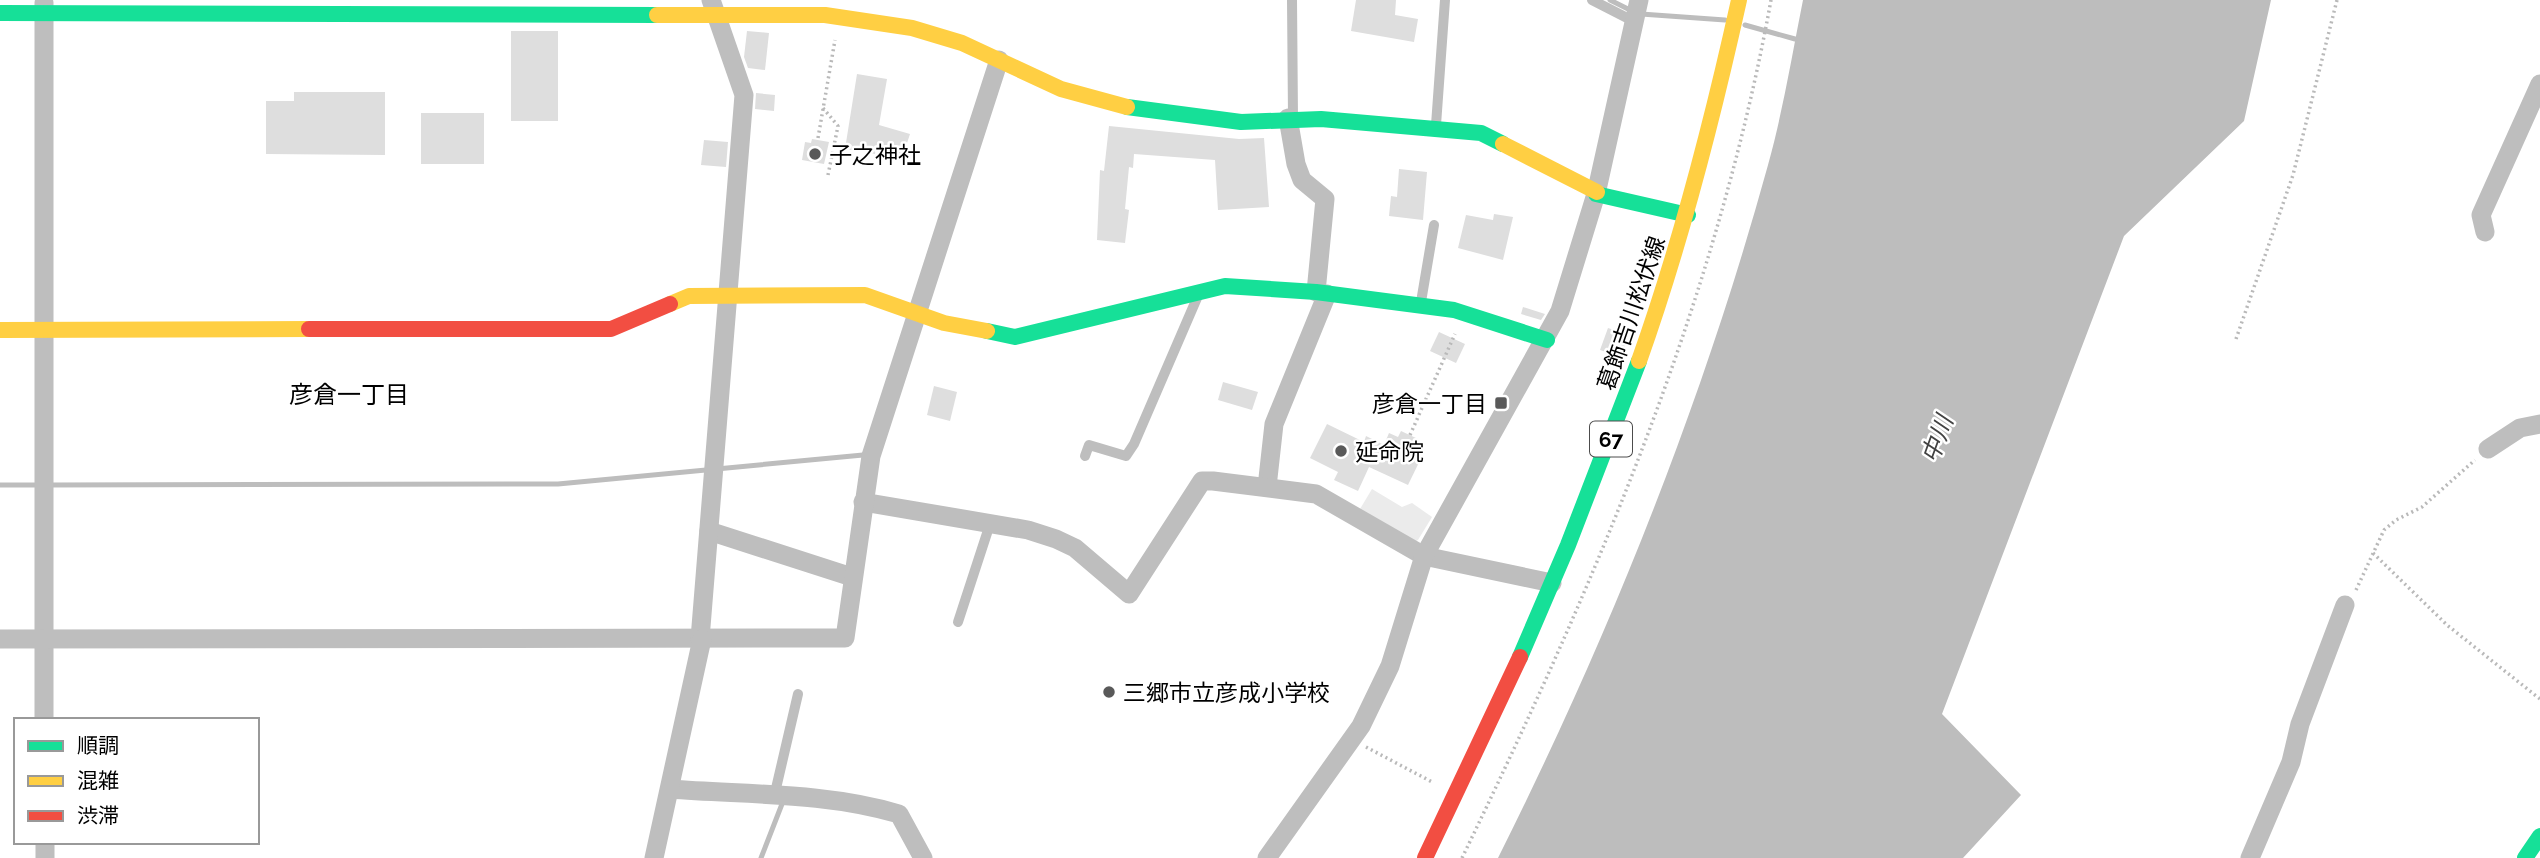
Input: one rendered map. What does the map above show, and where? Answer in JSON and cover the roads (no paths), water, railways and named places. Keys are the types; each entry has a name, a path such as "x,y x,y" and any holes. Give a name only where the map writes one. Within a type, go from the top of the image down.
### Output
{"street":[{"path":"1267,858 1352,739 1390,666 1424,556 1547,340 1569,287 1597,193 1639,0"},
{"name":"葛飾吉川松伏線","path":"1425,858 1518,665 1618,421 1688,215 1710,133 1739,0"},
{"path":"0,13 44,7 713,6 842,11 962,43 1061,89 1110,104 1241,122 1290,118 1481,133 1597,193 1688,215"},
{"path":"654,858 701,639 726,295 744,95 713,6"},
{"path":"44,7 44,718"},
{"path":"0,639 845,638 871,456 999,60"},
{"path":"2485,232 2482,215 2540,84"},
{"path":"1268,487 1274,424 1322,293 1325,199 1302,180 1296,164 1290,118"},
{"path":"0,330 611,329 632,323 689,296 865,295 944,323 1016,337 1225,286 1322,293 1464,313 1547,340"},
{"path":"2488,449 2520,428 2540,424"},
{"path":"863,502 1028,530 1075,548 1129,594 1202,481 1268,487 1327,497 1424,556 1552,583"},
{"path":"709,531 852,577"},
{"path":"2250,858 2291,762 2300,724 2345,605"},
{"path":"670,789 832,800 899,814 923,858"},
{"path":"2525,858 2540,836"}],"lane":[{"path":"1290,118 1292,0"},
{"path":"1436,129 1445,0"},
{"path":"1592,0 1635,23"},
{"path":"1420,306 1434,225"},
{"path":"1085,456 1089,445 1126,456 1200,292"},
{"path":"958,622 990,524"},
{"path":"774,797 798,694"}],"water":[{"name":"中川","path":"1803,0 2271,0 2244,121 2124,236 1942,714 2021,795 1963,858 1498,858 1578,690 1650,518 1683,431 1714,343 1768,165"}],"waterway":[{"path":"1610,0 1632,11"},
{"path":"1641,14 1725,20"},
{"path":"1745,25 1795,39"},
{"path":"49,485 558,484 863,455"},
{"path":"0,485 39,485"},
{"path":"761,858 782,804"}],"place":[{"name":"子之神社","path":"815,154"},
{"name":"彦倉一丁目","path":"1501,403"},
{"name":"延命院","path":"1341,451"},
{"name":"三郷市立彦成小学校","path":"1109,692"}],"district":[{"name":"彦倉一丁目","path":"349,394"}]}
